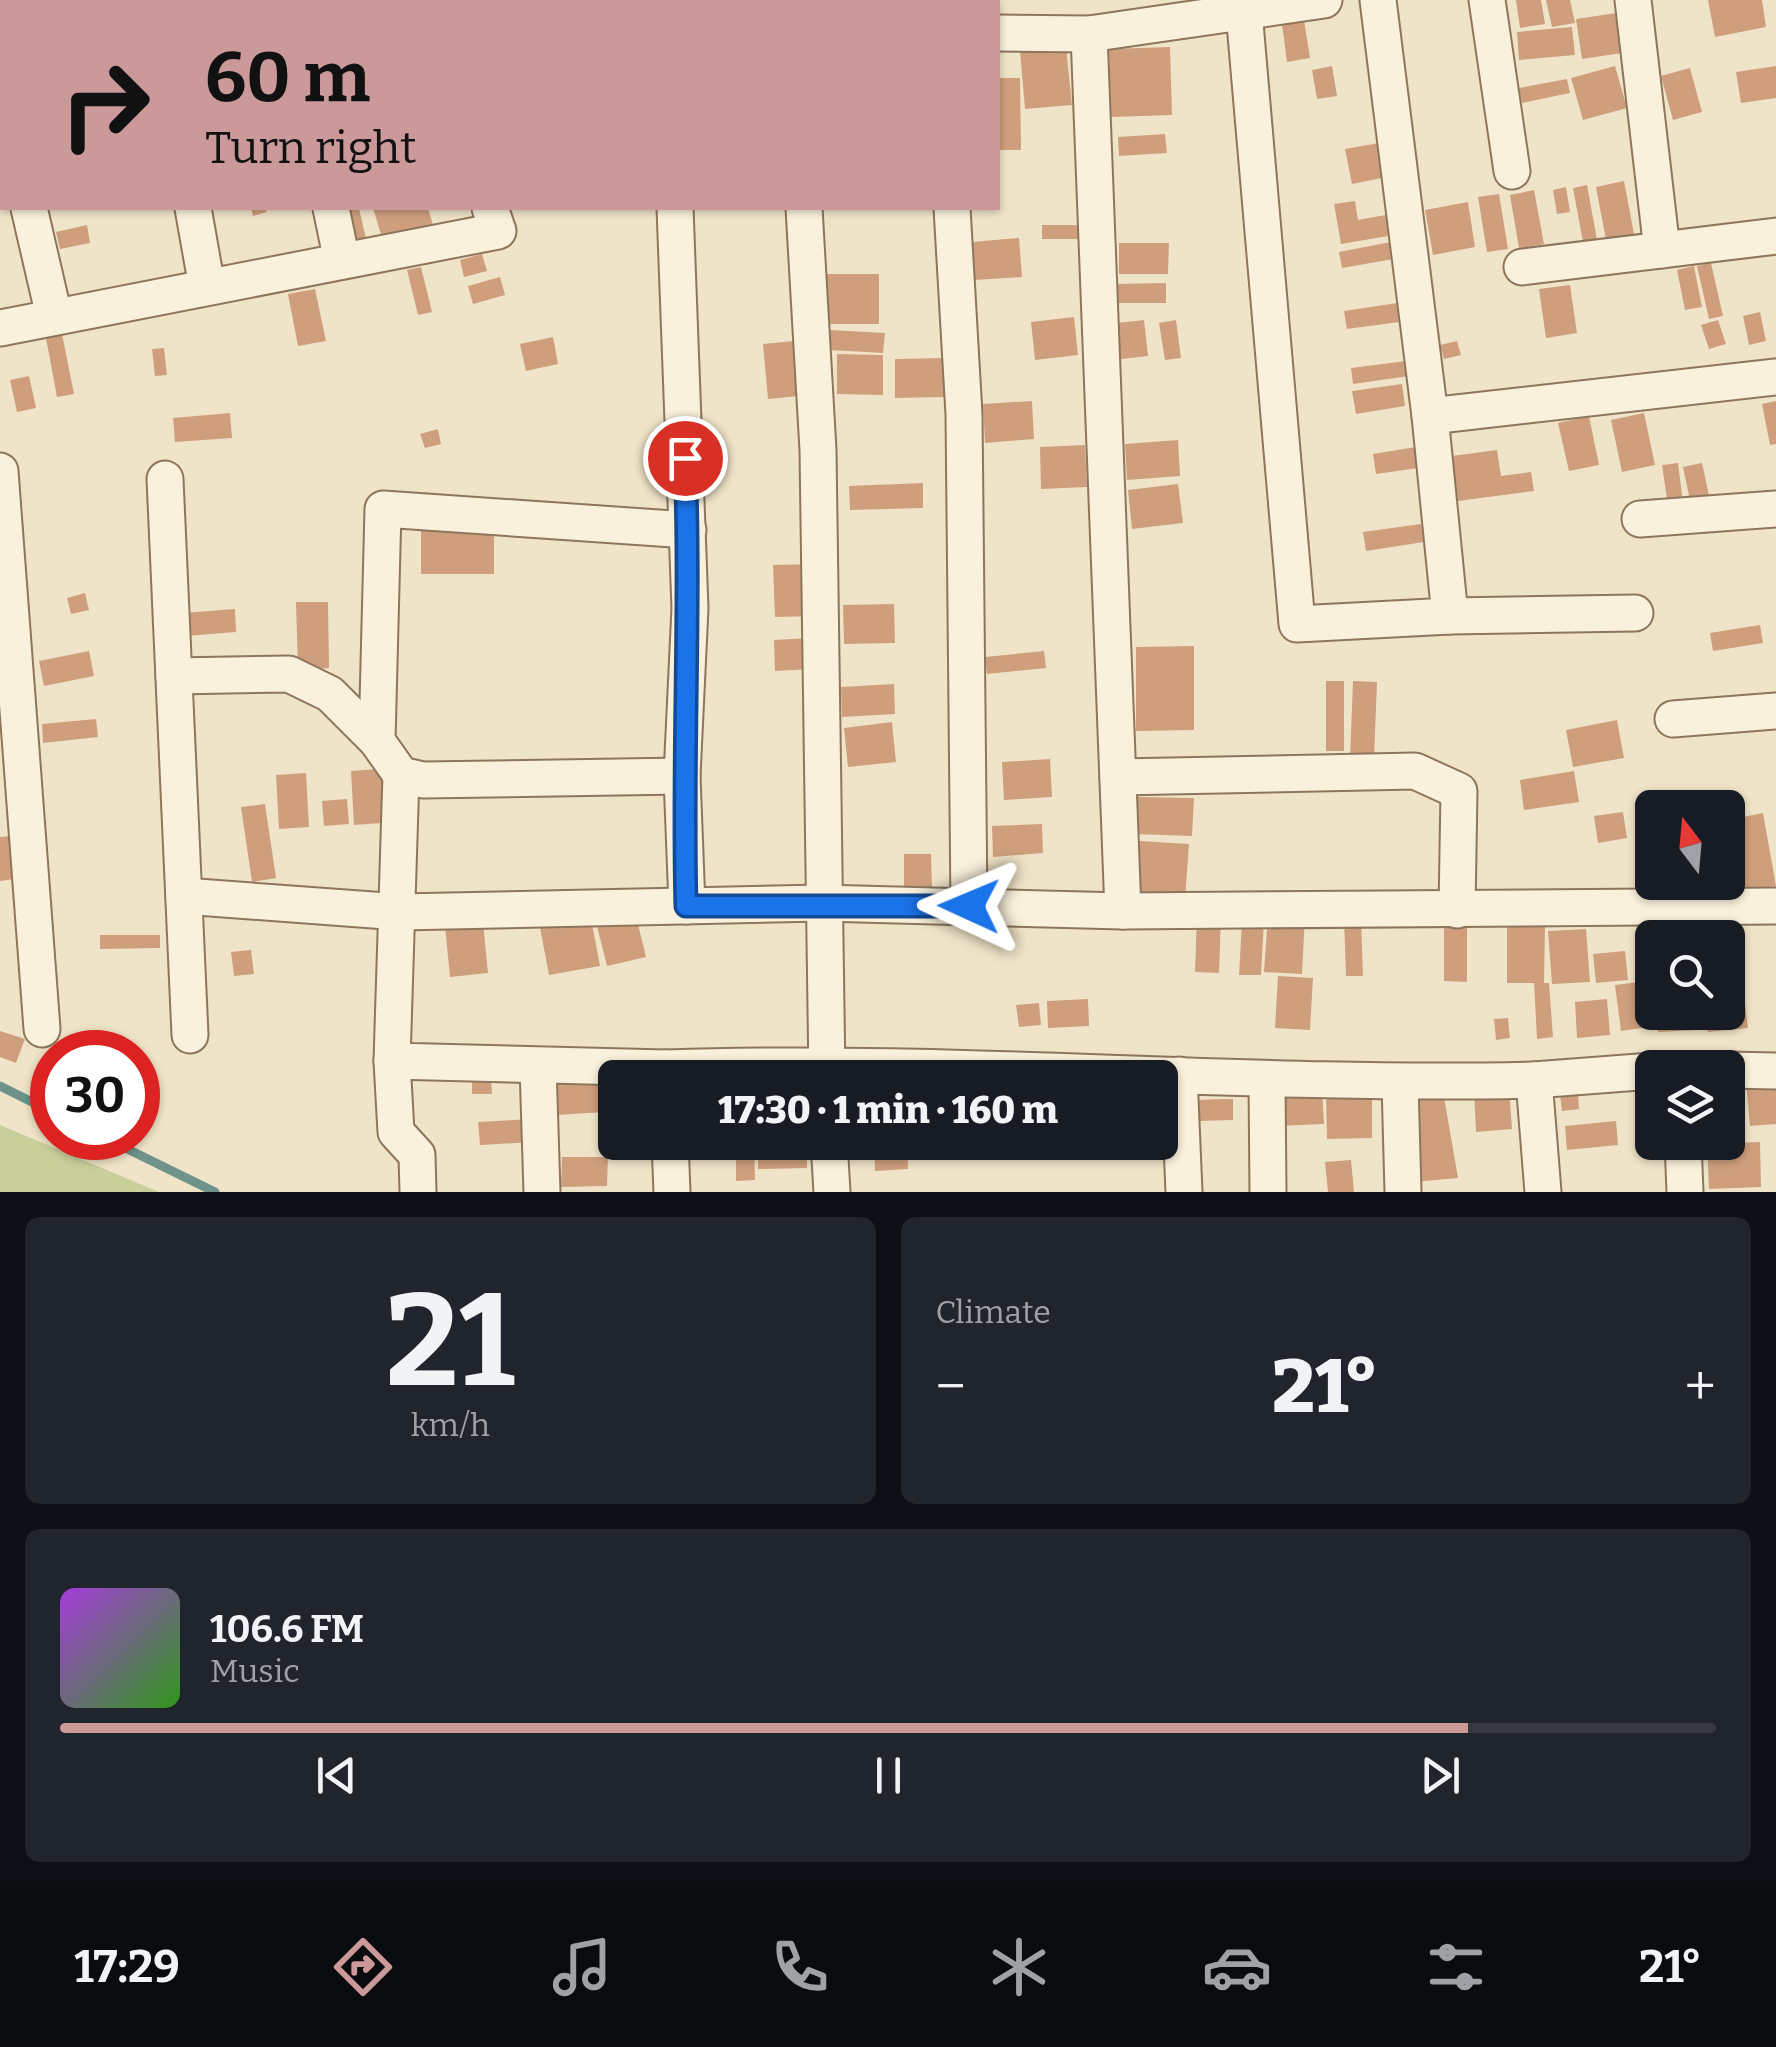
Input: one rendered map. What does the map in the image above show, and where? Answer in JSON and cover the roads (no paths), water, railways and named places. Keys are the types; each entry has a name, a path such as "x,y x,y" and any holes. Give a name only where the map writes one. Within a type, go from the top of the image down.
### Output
{"street":[{"path":"1000,34 1089,34 1243,6 1324,0"},
{"path":"1378,0 1430,416 1450,616"},
{"path":"1487,0 1512,172"},
{"path":"1632,0 1662,250"},
{"path":"1243,6 1297,624 1450,616 1635,613"},
{"path":"1089,34 1123,910"},
{"path":"30,210 54,316"},
{"path":"193,210 207,287"},
{"path":"331,210 342,261"},
{"path":"0,328 498,230 491,210"},
{"path":"675,210 690,608 682,776 686,906"},
{"path":"804,210 818,450 827,1060"},
{"path":"952,210 964,414 969,906"},
{"path":"1522,268 1776,236"},
{"path":"1430,416 1776,377"},
{"path":"1,478 42,1029"},
{"path":"165,479 190,1034"},
{"path":"376,741 383,509 688,530"},
{"path":"1640,520 1776,509"},
{"path":"174,676 290,674 330,694 376,741 401,775 400,912 392,1061 396,1132 417,1155 418,1192"},
{"path":"1673,719 1776,712"},
{"path":"1118,777 1415,771 1459,791 1457,910"},
{"path":"401,775 423,780 682,776"},
{"path":"184,896 400,912 822,903 1123,910 1776,906"},
{"path":"392,1061 598,1069"},
{"path":"538,1066 542,1192"},
{"path":"1745,1070 1776,1071"},
{"path":"1184,1192 1179,1075 1400,1083 1534,1080 1635,1072"},
{"path":"1268,1080 1268,1192"},
{"path":"1534,1080 1543,1192"},
{"path":"1400,1083 1404,1192"},
{"path":"671,1160 672,1192"},
{"path":"830,1160 832,1192"},
{"path":"1684,1160 1686,1192"}],"waterway":[{"path":"0,1086 30,1101"},
{"path":"150,1160 215,1192"}]}
